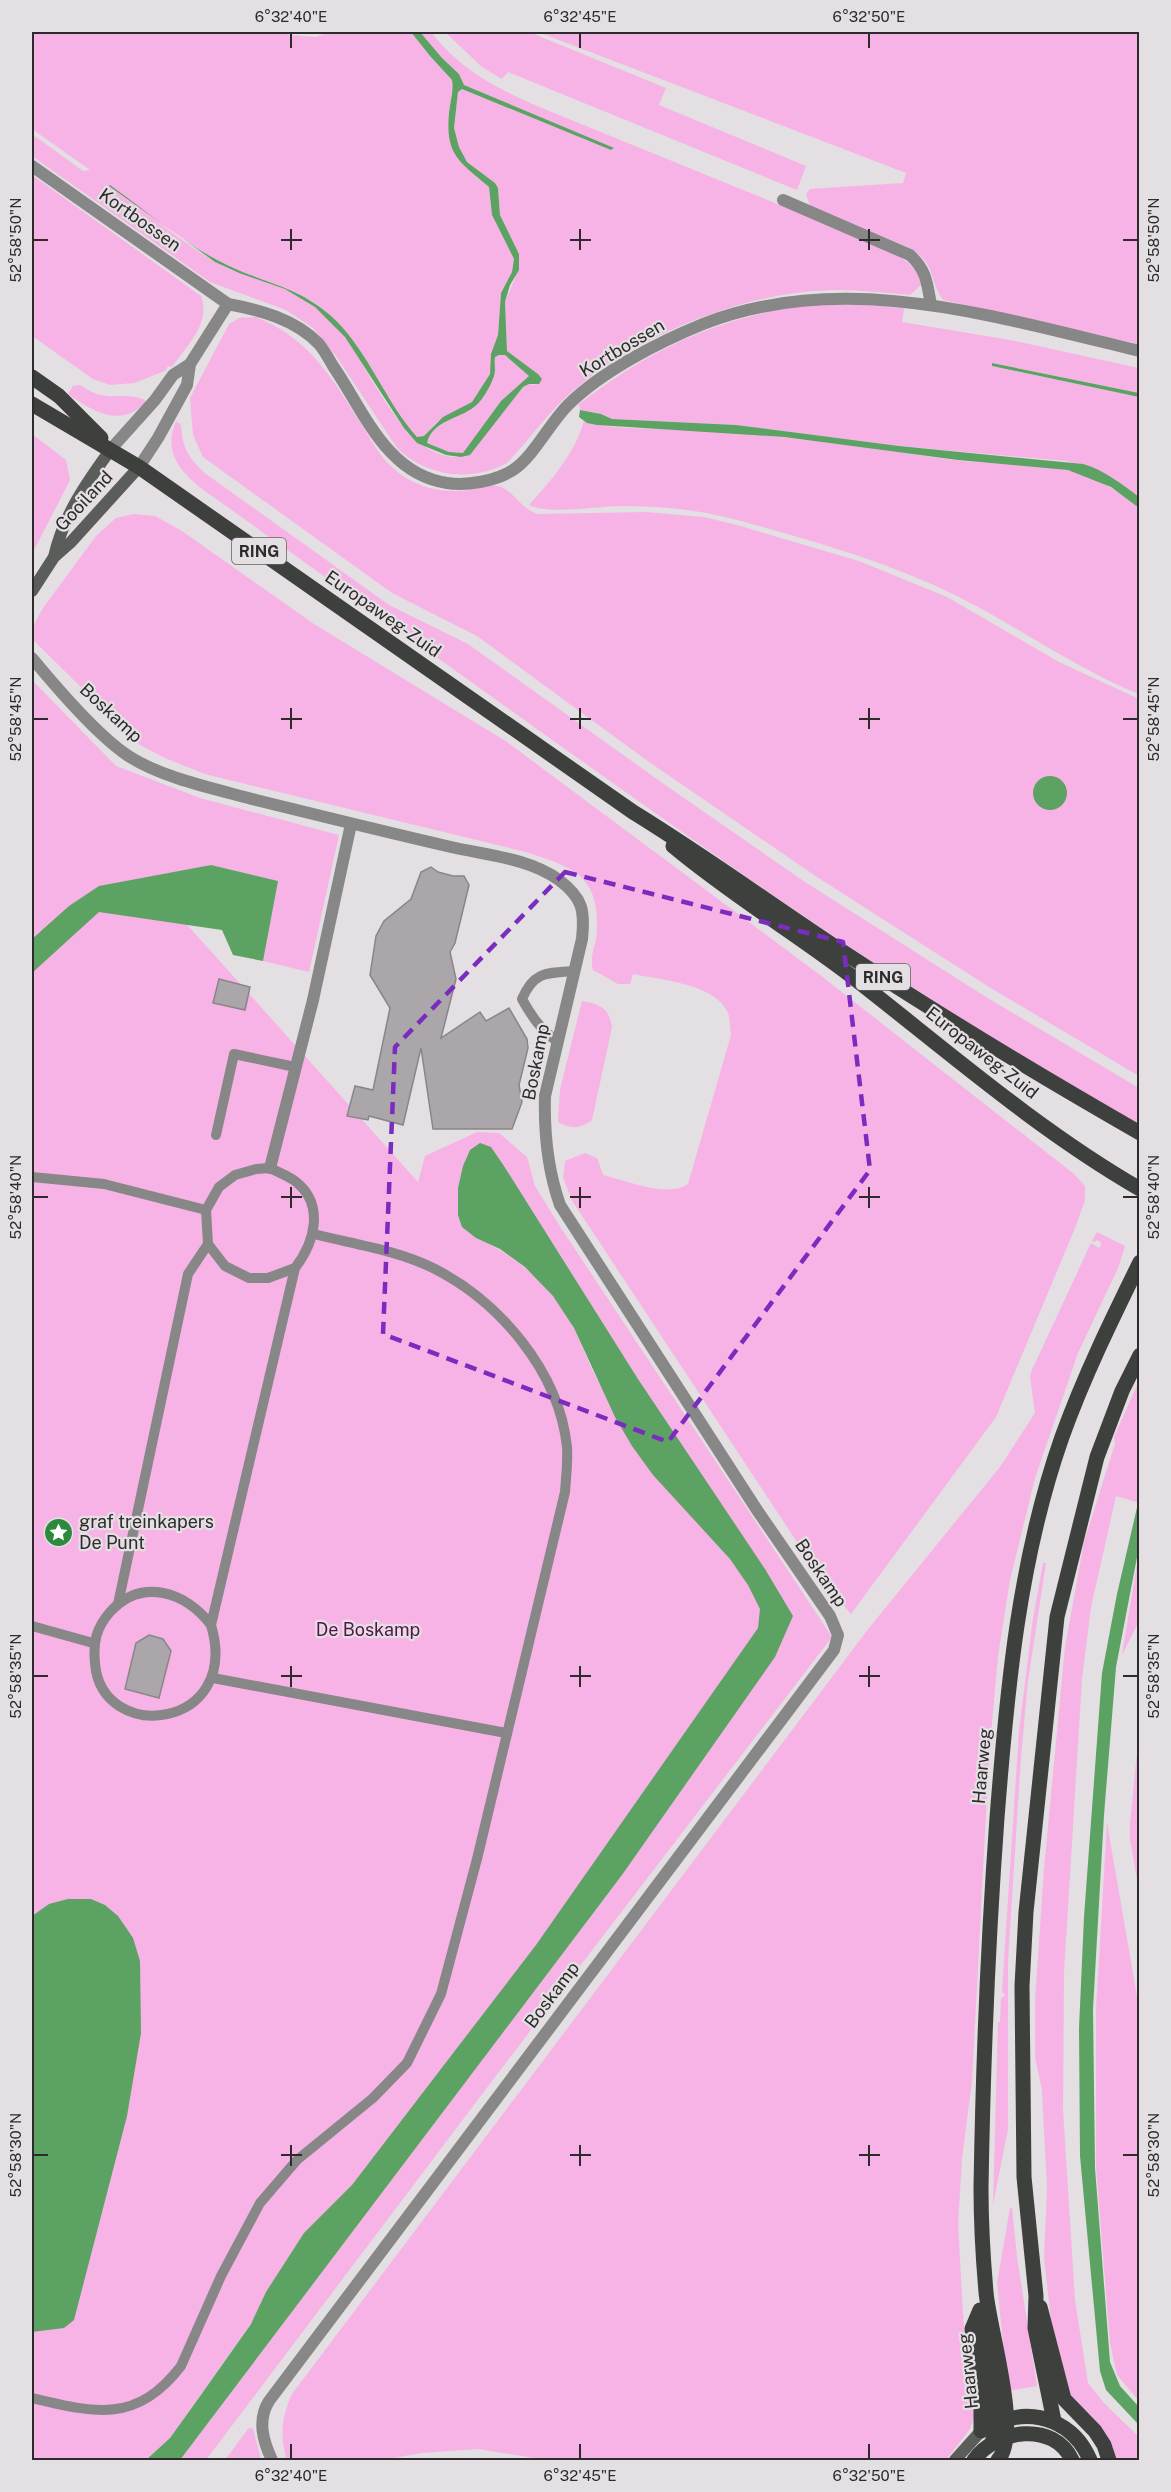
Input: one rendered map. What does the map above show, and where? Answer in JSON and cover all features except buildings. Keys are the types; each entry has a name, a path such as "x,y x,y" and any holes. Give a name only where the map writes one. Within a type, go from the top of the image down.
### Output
{"main road":[{"name":"Europaweg-Zuid","path":"32,377 59,396 111,449"},
{"name":"Europaweg-Zuid","path":"32,404 139,467 633,812 698,853 836,947 985,1043 1140,1133"},
{"name":"Europaweg-Zuid","path":"633,812 695,864 817,950 1045,1126 1140,1189"},
{"name":"Haarweg","path":"993,2425 993,2327 986,2296 981,2198 982,2083 992,1891 1014,1636 1031,1547 1062,1438 1099,1344 1140,1262"},
{"path":"1054,2421 1035,2328 1036,2296 1024,2177 1022,1986 1026,1912 1057,1617 1097,1457 1122,1390 1140,1355"},
{"name":"Haarweg","path":"986,2296 972,2329 981,2408 1000,2439"},
{"path":"1036,2296 1064,2399 1100,2438 1109,2460"},
{"path":"993,2425 1038,2417 1054,2421 1076,2436 1090,2460"},
{"path":"974,2460 979,2453 1000,2439 1031,2434 1047,2438 1066,2451 1072,2460"},
{"path":"998,2460 1005,2453 1000,2439"}],"street":[{"name":"Kortbossen","path":"32,166 228,304 263,311 291,323 318,344 393,457 423,476 448,483 486,480 515,469 568,405 600,380 643,353 705,324 793,301 844,297 931,305 1140,351"},
{"path":"783,200 910,255 921,265 927,279 931,305"},
{"path":"139,467 187,385 190,364 228,304"},
{"path":"111,449 155,400 173,375 190,364"},
{"name":"Gooiland","path":"54,557 58,539 83,488 111,449"},
{"name":"Gooiland","path":"32,591 54,557 71,542 139,467"},
{"name":"Boskamp","path":"32,658 59,690 128,755 202,786 351,824 526,864 558,879 576,896 585,916 575,971 545,1096 544,1122 553,1185 560,1205 757,1510 830,1616 838,1635 834,1650 269,2401 263,2412 262,2430 272,2460"},
{"path":"270,1168 296,1067 351,824"},
{"path":"955,2460 993,2425"}],"lane":[{"path":"558,1042 534,1021 522,999 528,984 534,978 548,973 575,971"},
{"path":"216,1135 234,1054 296,1067"},
{"path":"211,1625 296,1268 314,1234 313,1208 308,1195 295,1181 270,1168 234,1175 219,1187 206,1210 208,1244 225,1266 249,1278 268,1278 296,1268"},
{"path":"32,1177 104,1184 206,1210"},
{"path":"32,2398 83,2410 104,2411 126,2408 151,2396 172,2378 181,2366 221,2276 260,2203 297,2160 373,2098 407,2063 441,1994 477,1860 565,1492 567,1446 559,1413 547,1383 518,1334 492,1307 465,1286 431,1267 396,1255 314,1234"},
{"path":"118,1604 188,1274 208,1244"},
{"path":"164,1592 184,1599 202,1613 211,1625 216,1642 217,1664 213,1678 201,1696 184,1710 171,1715 135,1714 116,1704 106,1694 96,1675 93,1643 101,1623 118,1604 137,1594 164,1592"},
{"path":"32,1626 93,1643"},
{"path":"213,1678 506,1733"}],"highlighted area":[{"path":"565,872 843,942 870,1170 668,1442 383,1334 395,1047"}],"green space":[{"path":"32,32 281,32 316,37 329,32 411,32 452,80 449,126 453,147 463,164 489,187 492,215 514,259 512,272 501,293 498,335 490,374 472,402 438,421 424,436 417,437 405,423 345,330 319,306 294,291 226,265 156,221 216,262 290,291 323,313 350,343 392,412 409,432 427,448 448,456 470,455 523,387 529,384 535,385 538,374 507,351 505,302 515,278 519,254 500,215 498,188 495,183 467,162 459,147 454,128 458,92 462,89 611,150 614,149 464,85 459,74 420,32 431,32 464,66 503,90 532,104 896,254 912,267 921,285 910,295 838,290 782,295 749,302 681,326 618,358 590,378 557,406 507,463 479,473 449,474 421,465 397,448 336,356 313,328 286,310 210,282 32,156 32,134 83,171 90,170 32,129"},
{"path":"445,32 529,32 666,88 659,105 806,166 797,190 508,72 502,79 482,67"},
{"path":"538,32 1139,32 1139,344 943,300 928,266 919,254 910,248 810,206 806,194 810,189 903,183 906,173"},
{"path":"32,175 201,296 203,316 200,325 172,367 168,366 165,371 134,383 110,385 93,379 32,336"},
{"path":"807,305 870,305 904,308 902,322 1010,340 1139,368 1139,393 992,363 992,366 1139,397 1139,497 1113,478 1067,461 899,446 736,425 612,419 601,414 580,410 579,404 606,384 632,367 686,339 743,318"},
{"path":"256,317 275,326 306,349 330,377 384,459 401,475 419,484 449,491 497,486 507,491 526,508 538,514 646,512 704,517 859,561 947,597 1059,662 1139,699 1139,1076 989,987 817,877 649,762 477,636 392,593 203,457 193,435 190,398 229,324 239,318"},
{"path":"505,355 529,376 501,401 463,453 449,452 427,443 430,436 441,425 468,411 480,401 493,380 495,357"},
{"path":"80,385 98,394 136,397 145,400 145,403 125,415 105,414 86,406 68,394 73,386"},
{"path":"584,420 605,426 761,435 954,460 1040,466 1068,470 1097,480 1139,508 1139,694 1092,672 955,595 877,562 823,545 726,517 682,509 623,506 548,509 529,505 569,454"},
{"path":"176,421 181,425 183,440 188,452 206,474 389,605 468,644 805,882 986,997 1139,1088 1139,1116 1136,1122 1005,1046 814,923 577,758 206,492 184,473 177,462 172,450 172,436"},
{"path":"32,434 66,460 70,480 32,554"},
{"path":"134,514 155,516 182,531 314,624 507,742 820,975 1074,1174 1085,1186 1085,1200 1075,1228 996,1417 851,1614 824,1583 573,1202 563,1178 565,1161 585,1153 597,1158 603,1175 659,1189 680,1188 688,1184 731,1035 729,1016 723,1005 702,990 688,985 633,974 630,984 618,984 593,970 592,959 597,929 593,896 587,884 569,868 526,852 205,774 140,745 32,639 33,626 43,608 96,536 116,518"},
{"name":"De Boskamp","path":"32,680 116,766 200,798 339,835 309,972 263,961 277,881 211,865 145,878 418,1182 425,1156 477,1132 499,1133 527,1157 535,1186 561,1228 832,1637 495,2077 206,2460 180,2460 622,1875 767,1668 252,2322 170,2438 146,2460 32,2460 32,947 41,930 32,939","holes":["504,1166 638,1379 763,1567 604,1390 592,1370 568,1317 547,1289 521,1265 476,1238"]},
{"path":"582,1001 603,1008 609,1015 612,1027 592,1120 583,1125 571,1127 558,1122 560,1090"},
{"path":"1097,1232 1125,1246 1118,1268 1078,1353 1035,1478 1010,1580 998,1656 989,1756 972,2081 962,2159 958,2224 964,2329 975,2414 970,2429 946,2460 546,2460 478,2449 421,2453 383,2460 287,2460 283,2443 283,2427 292,2394 869,1628 1000,1467 1035,1413 1031,1372 1091,1243 1099,1248 1102,1243 1097,1240 1092,1241"},
{"path":"1139,1381 1139,1499 1137,1502 1116,1496 1091,1607 1082,1679 1064,1973 1063,2110 1075,2300 1088,2383 1104,2403 1139,2437 1139,2460 1116,2460 1106,2434 1094,2419 1076,2403 1069,2392 1051,2320 1044,2258 1047,2187 1042,2090 1035,2057 1035,2000 1044,1869 1065,1647 1084,1542 1115,1444 1114,1437"},
{"path":"1139,1553 1139,1621 1122,1655"},
{"path":"1043,1563 1046,1563 1028,1681 1021,1757 1008,1961 1008,2129 993,2205 998,2022 1000,2022 1001,1999 1005,1995 1002,1991 1019,1731 1033,1618"},
{"path":"1139,1732 1140,1891 1130,1839"},
{"path":"1107,1823 1139,2008 1139,2401 1117,2375 1110,2343 1096,2167 1096,2010"},
{"path":"1010,2208 1012,2208 1017,2257 1037,2386 1008,2391 997,2283"},
{"path":"253,2428 261,2460 225,2460 248,2429"}],"shaded area":[{"path":"411,32 420,32 459,74 464,85 614,148 611,150 462,89 458,92 454,128 459,147 467,162 495,183 498,188 500,215 519,254 519,270 510,285 505,302 507,351 542,379 539,384 529,384 523,387 470,455 461,457 446,455 417,443 404,428 345,337 315,307 285,289 215,262 182,238 227,265 305,297 330,315 353,341 411,430 417,437 424,436 443,417 472,402 490,374 491,354 498,335 501,293 512,272 514,259 492,215 489,187 463,164 452,149 448,128 452,80","holes":["505,355 529,376 501,401 463,453 449,452 427,443 434,430 440,425 477,405 494,376 495,357"]},
{"path":"110,185 166,227 109,186"},
{"path":"992,363 1139,393 1139,397 992,366"},
{"path":"580,410 601,414 612,419 736,425 899,446 1083,464 1119,482 1139,497 1139,508 1111,487 1068,470 958,460 784,437 597,425 587,423 579,417"},
{"path":"1050,776 1062,781 1067,793 1062,805 1050,810 1038,805 1033,793 1038,781"},
{"path":"211,865 278,881 263,961 233,955 222,930 99,912 32,973 32,939 69,906 99,886"},
{"path":"480,1143 491,1147 504,1166 638,1379 765,1569 793,1616 775,1657 622,1875 180,2460 146,2460 170,2438 251,2324 266,2292 304,2233 352,2185 536,1945 758,1628 760,1609 748,1585 730,1559 653,1475 632,1446 615,1417 574,1328 553,1296 525,1267 462,1227 458,1215 458,1188 463,1166 470,1150"},
{"path":"1139,1499 1139,1547 1116,1667 1104,1815 1093,2009 1095,2168 1110,2362 1120,2386 1139,2407 1139,2425 1106,2390 1100,2371 1080,2156 1079,2028 1084,1917 1102,1673"},
{"path":"68,1899 91,1899 105,1905 118,1916 133,1938 140,1961 141,2033 127,2116 74,2320 64,2328 32,2332 32,1916 49,1904"}],"place":[{"name":"graf treinkapers De Punt","path":"58,1532"}]}
